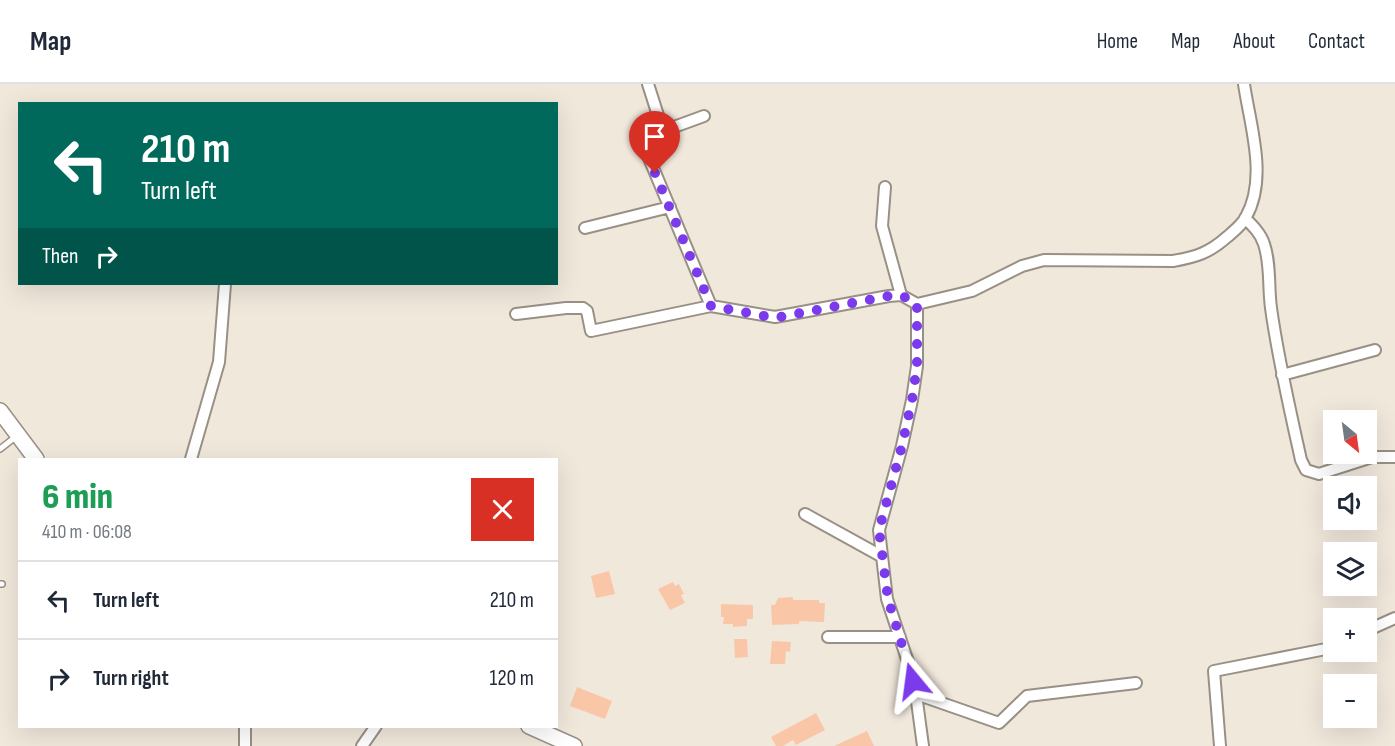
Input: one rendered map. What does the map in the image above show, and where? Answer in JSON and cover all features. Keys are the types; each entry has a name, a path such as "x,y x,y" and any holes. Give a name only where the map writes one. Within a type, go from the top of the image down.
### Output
{"street":[{"path":"648,84 663,131"},
{"path":"516,314 583,308 587,311 591,331 711,306 775,318 901,295 917,304 972,291 1022,266 1044,260 1173,261 1208,252 1235,230 1245,218 1253,201 1256,180 1255,154 1244,84"},
{"path":"704,116 641,139 711,306"},
{"path":"885,187 882,226 901,295"},
{"path":"585,228 670,207"},
{"path":"1245,218 1259,234 1267,257 1271,305 1282,375 1301,460 1306,470 1319,474 1372,457 1395,457"},
{"path":"192,458 219,362 225,285"},
{"path":"917,304 917,366 902,446 879,530 888,599 916,694 923,746"},
{"path":"1282,375 1375,350"},
{"path":"0,411 35,458"},
{"path":"805,514 881,555"},
{"path":"1377,626 1395,618"},
{"path":"828,637 900,637"},
{"path":"1220,746 1214,671 1323,650"},
{"path":"916,694 999,723 1028,696 1136,683"},
{"path":"244,746 245,728"},
{"path":"362,746 375,728"},
{"path":"534,728 574,746"}],"lane":[{"path":"0,449 18,435"}],"building":[{"path":"609,571 615,594 596,598 591,576"},
{"path":"673,582 675,586 679,584 685,603 670,610 658,589"},
{"path":"793,597 793,600 819,600 819,603 825,603 824,622 799,621 799,624 772,625 771,605 775,605 778,598"},
{"path":"721,604 753,605 753,619 747,619 747,626 733,627 733,624 723,624"},
{"path":"734,639 747,639 748,657 735,658"},
{"path":"772,641 791,642 790,652 786,651 785,664 770,664"},
{"path":"577,687 612,701 605,719 570,706"},
{"path":"816,713 825,730 796,745 793,740 783,746 776,746 771,737"},
{"path":"867,731 874,746 834,746"}],"route":[{"path":"655,173 711,306 775,318 889,296 901,295 917,304 917,366 912,400 879,530 888,599 913,681"}]}
